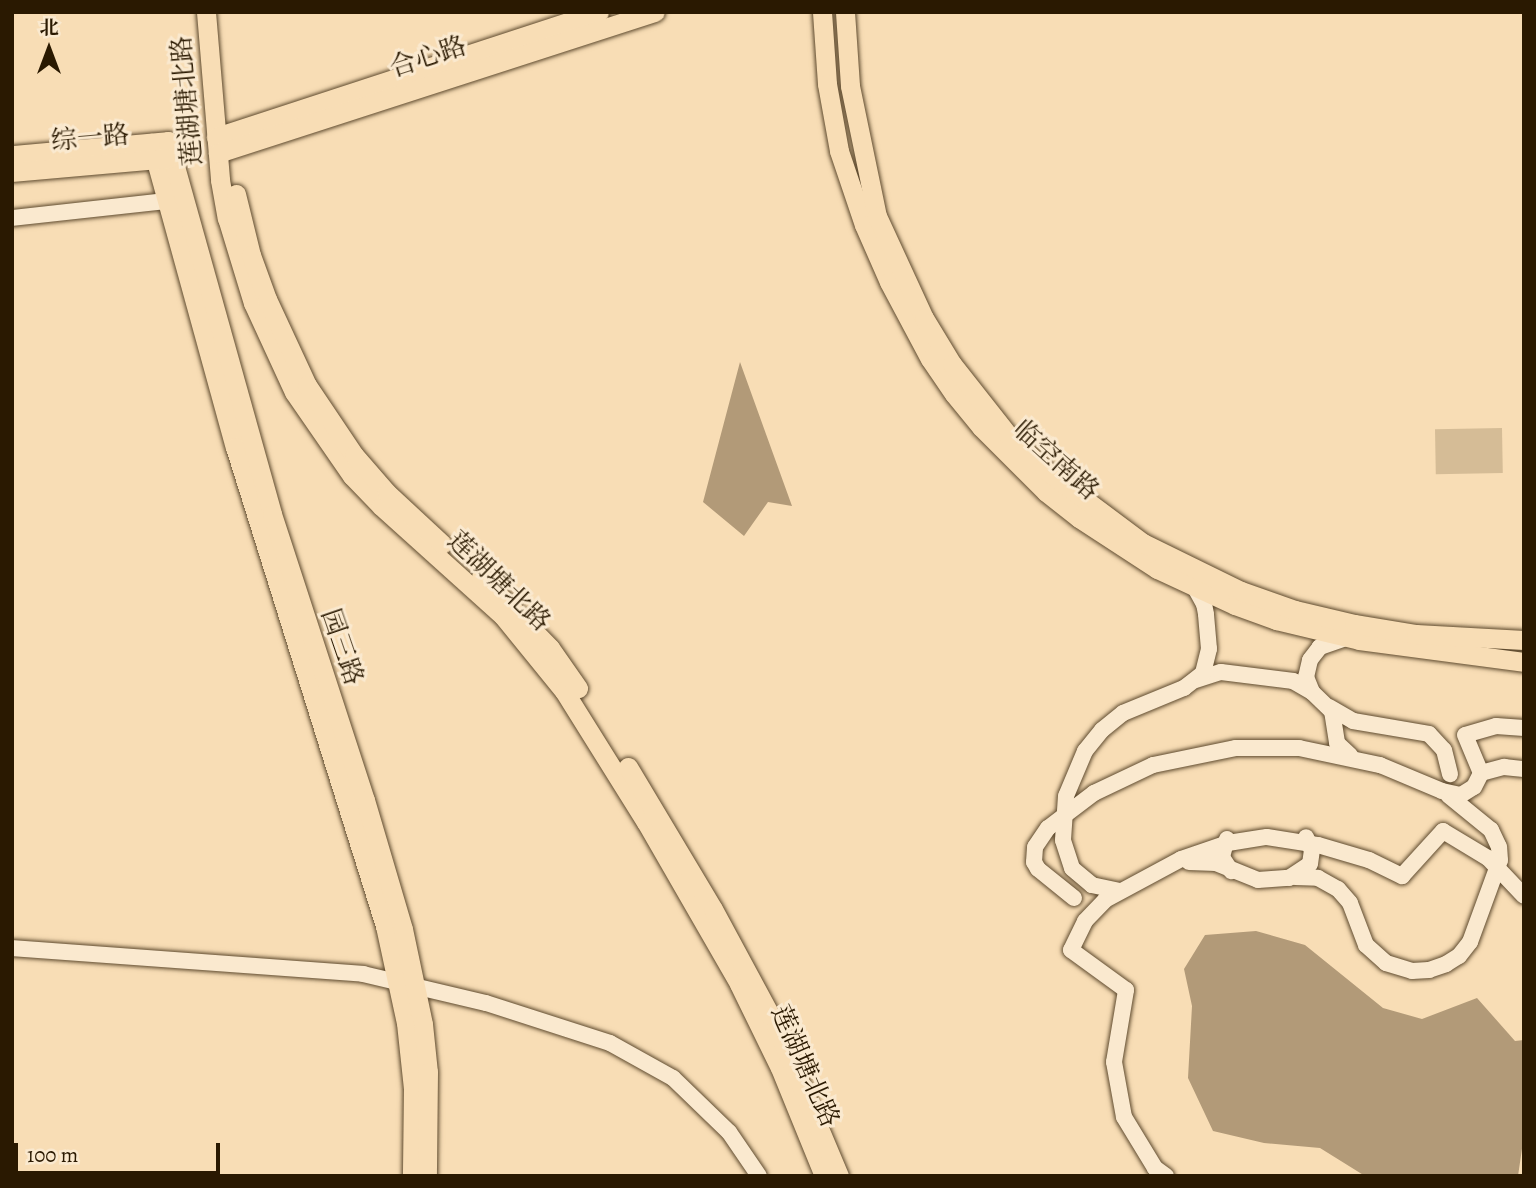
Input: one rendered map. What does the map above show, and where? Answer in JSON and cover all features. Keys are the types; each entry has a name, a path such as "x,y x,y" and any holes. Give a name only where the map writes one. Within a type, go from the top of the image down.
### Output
{"main road":[{"name":"莲湖塘北路","path":"206,12 223,143 240,215 251,255 272,310 307,385 354,455 387,493 510,604 550,648 576,685 658,816 751,978 793,1062 839,1176"},
{"name":"莲湖塘北路","path":"219,12 228,218 253,303 294,392 352,476 381,506 503,616 564,691 646,822 738,984 780,1068 824,1176"},
{"name":"合心路","path":"223,143 599,12"},
{"name":"合心路","path":"223,143 655,12"},
{"name":"临空南路","path":"822,12 827,84 846,176 889,282 930,359 981,427 1046,492 1118,545 1194,586 1276,620 1346,638 1524,662"},
{"name":"临空南路","path":"845,12 846,55 854,109 864,164 882,227 925,318 952,364 1008,435 1044,469 1143,543 1241,591 1295,610 1354,624 1416,634 1524,640"},
{"name":"综一路","path":"12,155 162,150"},
{"name":"综一路","path":"12,172 162,150"},
{"name":"园三路","path":"162,150 167,201 235,447 360,843 407,982 413,1088 412,1176"},
{"name":"园三路","path":"162,150 272,514 385,865 407,982 428,1072 427,1176"}],"street":[{"path":"12,218 167,201"},
{"path":"1194,586 1204,604 1209,649 1203,673 1194,681"},
{"path":"1312,692 1306,677 1310,660 1326,643 1346,638"},
{"path":"1074,898 1048,879 1034,862 1035,847 1066,796 1085,751 1102,730 1123,713 1194,681 1221,672 1293,681 1353,721 1429,734 1444,751 1450,774"},
{"path":"1327,705 1335,719 1337,743 1352,756"},
{"path":"1312,851 1325,881 1350,903 1362,938 1371,951 1394,967 1421,971 1446,964 1465,949 1499,870 1499,847 1475,808 1478,780 1465,735 1496,726 1524,728"},
{"path":"1048,828 1094,793 1134,772 1210,752 1299,748 1352,756 1401,772 1442,791 1481,819"},
{"path":"1442,791 1461,795 1478,780 1504,767 1524,769"},
{"path":"1066,796 1063,816 1065,851 1072,868 1092,885 1119,891 1182,864 1205,861 1258,880 1311,877 1325,881"},
{"path":"1166,1176 1155,1168 1124,1117 1114,1062 1126,990 1071,950 1085,921 1105,900 1181,859 1268,837 1312,851 1369,860 1402,876 1443,831 1488,858 1524,896"},
{"path":"1205,861 1223,847"},
{"path":"1223,847 1222,857 1231,871"},
{"path":"1289,878 1307,870 1312,851"},
{"path":"12,948 363,974 407,982 580,1033 643,1060 673,1079 704,1105 729,1132 760,1176"}],"shaded area":[{"path":"740,362 792,506 768,502 744,536 703,502"},
{"path":"1502,428 1503,473 1436,474 1435,429"},
{"path":"1256,931 1305,945 1383,1008 1422,1019 1477,998 1515,1041 1524,1040 1524,1135 1518,1176 1365,1176 1320,1148 1264,1143 1213,1131 1188,1078 1192,1006 1184,969 1205,935"}]}
